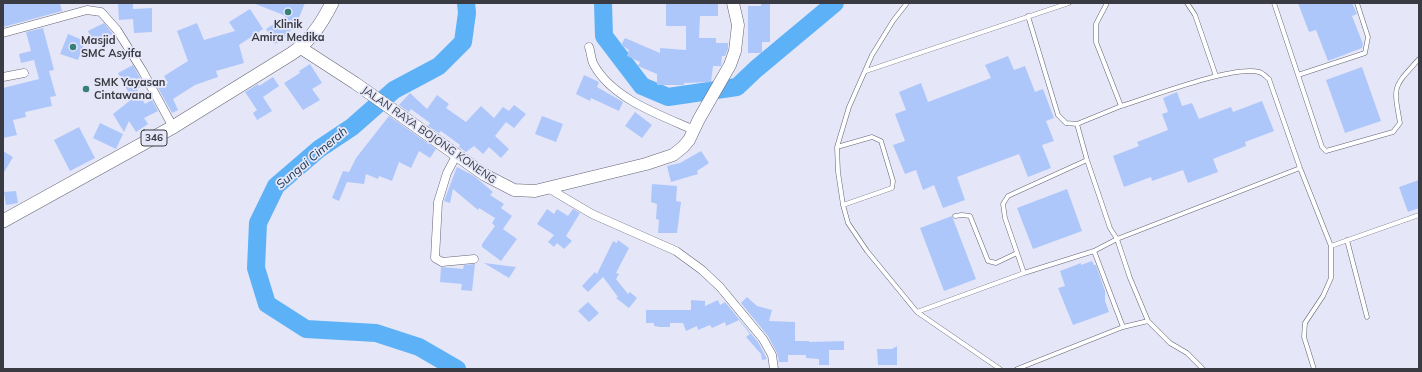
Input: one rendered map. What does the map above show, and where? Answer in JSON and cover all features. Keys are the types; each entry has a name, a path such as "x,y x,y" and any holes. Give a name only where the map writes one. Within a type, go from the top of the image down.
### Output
{"main road":[{"name":"346","path":"3,221 173,127 301,48 317,29 332,3"},
{"name":"JALAN RAYA BOJONG KONENG","path":"301,48 356,84 456,156 491,179 514,190 523,192 548,188 646,164 667,157 683,147 690,140 696,124 730,65 737,45 738,25 733,3"}],"street":[{"path":"3,33 87,10 101,12 117,30 173,127"},
{"path":"589,47 593,64 614,87 646,108 696,124"},
{"path":"3,77 24,73"},
{"path":"456,156 445,179 438,202 435,258 442,262 474,259"},
{"path":"548,188 592,214 676,250 702,270 720,287 764,339 772,355 774,369"}],"lane":[{"path":"907,3 893,21 872,55 849,107 837,146 838,172 843,205 848,223 917,312 1000,369"},
{"path":"866,71 1069,3"},
{"path":"1107,3 1096,24 1096,42 1121,106"},
{"path":"1187,3 1195,15 1216,76"},
{"path":"1274,3 1322,147 1329,151 1393,132 1398,127 1400,124 1395,91 1399,80 1419,59"},
{"path":"1298,75 1365,53 1368,37 1357,3"},
{"path":"1028,16 1058,115 1066,123 1077,124 1121,106 1216,76 1248,70 1261,72 1269,79 1300,168 1331,246 1331,278 1305,324 1304,337 1314,369"},
{"path":"1077,124 1087,160 1110,228 1117,239 1130,278 1148,321 1170,343 1187,353 1203,369"},
{"path":"837,146 872,137 877,138 881,141 894,181 892,188 843,205"},
{"path":"1024,273 1005,218 1003,204 1008,196 1087,160"},
{"path":"917,312 1024,273 1094,251 1117,239 1300,168"},
{"path":"955,216 962,214 970,216 988,261 996,263 1017,254"},
{"path":"1331,246 1419,215"},
{"path":"1346,240 1367,317"},
{"path":"1094,251 1123,327"},
{"path":"1017,369 1123,327 1148,321"}],"building":[{"path":"3,3 60,3 62,11 3,27"},
{"path":"118,3 133,3 133,9 152,8 152,32 134,33 133,19 119,20"},
{"path":"253,3 305,3 296,25 282,40 275,44 266,29 286,16"},
{"path":"666,3 718,3 718,16 700,16 699,38 716,38 716,43 728,43 728,49 725,56 722,56 721,66 713,66 711,82 684,83 684,85 657,85 657,74 638,66 640,62 627,56 629,50 621,45 625,38 660,53 660,48 686,50 686,26 666,26"},
{"path":"761,3 770,3 770,42 762,42 762,53 748,53 748,6 761,6"},
{"path":"1298,3 1352,3 1357,14 1352,16 1363,44 1362,48 1328,61 1316,30 1309,32"},
{"path":"250,9 263,29 239,45 244,63 216,71 218,77 195,85 173,99 178,110 172,113 158,88 168,83 164,76 188,61 177,31 197,23 204,40 235,31 229,22"},
{"path":"104,23 113,34 94,44 88,31"},
{"path":"43,28 54,70 49,71 56,96 50,97 52,106 25,112 26,117 13,120 17,135 3,138 3,88 39,79 34,60 21,63 19,54 31,51 26,32"},
{"name":"Masjid SMC Asyifa","path":"68,34 85,41 78,60 60,54"},
{"path":"1008,56 1014,70 1025,66 1035,92 1043,89 1054,118 1046,121 1054,141 1042,145 1051,168 1028,177 1019,154 957,177 965,200 943,208 934,185 923,190 916,170 905,174 893,145 905,141 895,114 906,110 899,92 921,83 928,102 991,78 985,65"},
{"path":"310,64 322,83 312,89 320,100 303,110 284,83 300,73 299,71"},
{"path":"133,65 144,85 137,89 145,104 152,100 158,111 144,118 148,124 136,132 129,121 124,132 113,114 132,99 118,73"},
{"path":"1362,67 1381,121 1345,133 1326,80"},
{"path":"584,75 599,82 597,87 623,102 619,111 591,98 590,101 576,94"},
{"path":"273,77 279,86 263,97 272,111 257,120 253,113 257,110 245,92 258,84 259,86"},
{"path":"1177,92 1182,106 1192,103 1199,119 1231,107 1233,112 1262,101 1274,131 1245,142 1246,146 1213,159 1218,172 1188,183 1183,170 1152,181 1151,177 1124,187 1113,156 1139,146 1137,142 1168,130 1162,114 1168,112 1163,98"},
{"path":"410,93 427,109 437,95 449,104 446,108 466,122 481,106 494,118 503,107 509,111 514,105 526,114 514,128 506,122 495,136 509,149 501,158 489,147 483,154 474,146 466,152 459,147 460,145 441,131 439,133 428,126 430,123 411,109 409,112 399,105"},
{"path":"635,112 652,125 642,138 625,126"},
{"path":"389,116 436,149 430,158 419,151 411,168 399,162 392,181 379,176 378,179 366,174 364,184 347,182 339,201 332,198 343,171 349,172 356,158"},
{"path":"542,116 563,124 556,142 535,134"},
{"path":"100,123 123,134 116,149 93,138"},
{"path":"79,127 95,158 70,171 54,140"},
{"path":"3,151 13,157 3,174"},
{"path":"701,151 709,163 697,171 698,174 671,182 667,166 680,163"},
{"path":"457,167 474,176 493,192 490,195 504,204 501,208 512,216 503,229 517,239 501,261 482,247 482,244 495,226 492,223 495,218 479,208 478,210 453,189 450,203 444,201"},
{"path":"1419,180 1419,208 1408,212 1399,187"},
{"path":"652,184 677,186 676,201 681,202 677,233 658,233 659,220 656,219 657,204 651,202"},
{"path":"1067,189 1082,231 1033,249 1017,208"},
{"path":"16,191 18,203 6,205 4,192"},
{"path":"547,209 554,214 557,209 568,216 573,209 580,213 566,236 572,241 564,249 557,243 554,247 548,242 554,235 537,224"},
{"path":"952,216 976,279 944,291 920,228"},
{"path":"618,240 629,248 616,273 619,274 616,279 628,294 630,292 637,298 629,308 616,298 618,297 603,277 588,292 582,286 595,272 597,274 613,241 617,243"},
{"path":"1092,261 1094,265 1096,265 1105,291 1105,301 1109,312 1073,325 1058,288 1065,286 1060,271 1081,263 1081,265"},
{"path":"484,263 516,267 509,278"},
{"path":"475,264 472,291 461,290 462,284 440,282 441,267 463,269 464,265"},
{"path":"747,297 757,306 772,310 769,321 795,322 795,341 844,341 844,350 829,350 829,365 819,365 819,359 806,358 806,355 788,355 788,362 779,362 777,353 768,336 741,303"},
{"path":"691,300 705,301 705,306 718,300 720,305 725,302 758,342 767,359 762,360 761,354 746,337 750,334 739,320 726,326 725,322 712,328 710,325 698,330 697,326 686,331 683,323 670,323 670,327 660,327 654,326 654,323 646,323 646,310 691,310"},
{"path":"588,302 599,313 589,322 578,311"},
{"path":"897,346 897,365 878,365 877,349 892,349"}],"waterway":[{"name":"Sungai Cimerah","path":"457,369 419,347 376,333 306,329 267,304 256,268 258,223 276,186 319,149 352,127 394,90 439,66 463,42 467,13 466,3"},
{"path":"603,3 604,36 642,86 668,97 737,87 756,69 835,3"}],"place":[{"name":"Klinik Amira Medika","path":"288,12"},
{"name":"Masjid SMC Asyifa","path":"73,47"},
{"name":"SMK Yayasan Cintawana","path":"86,89"}]}
